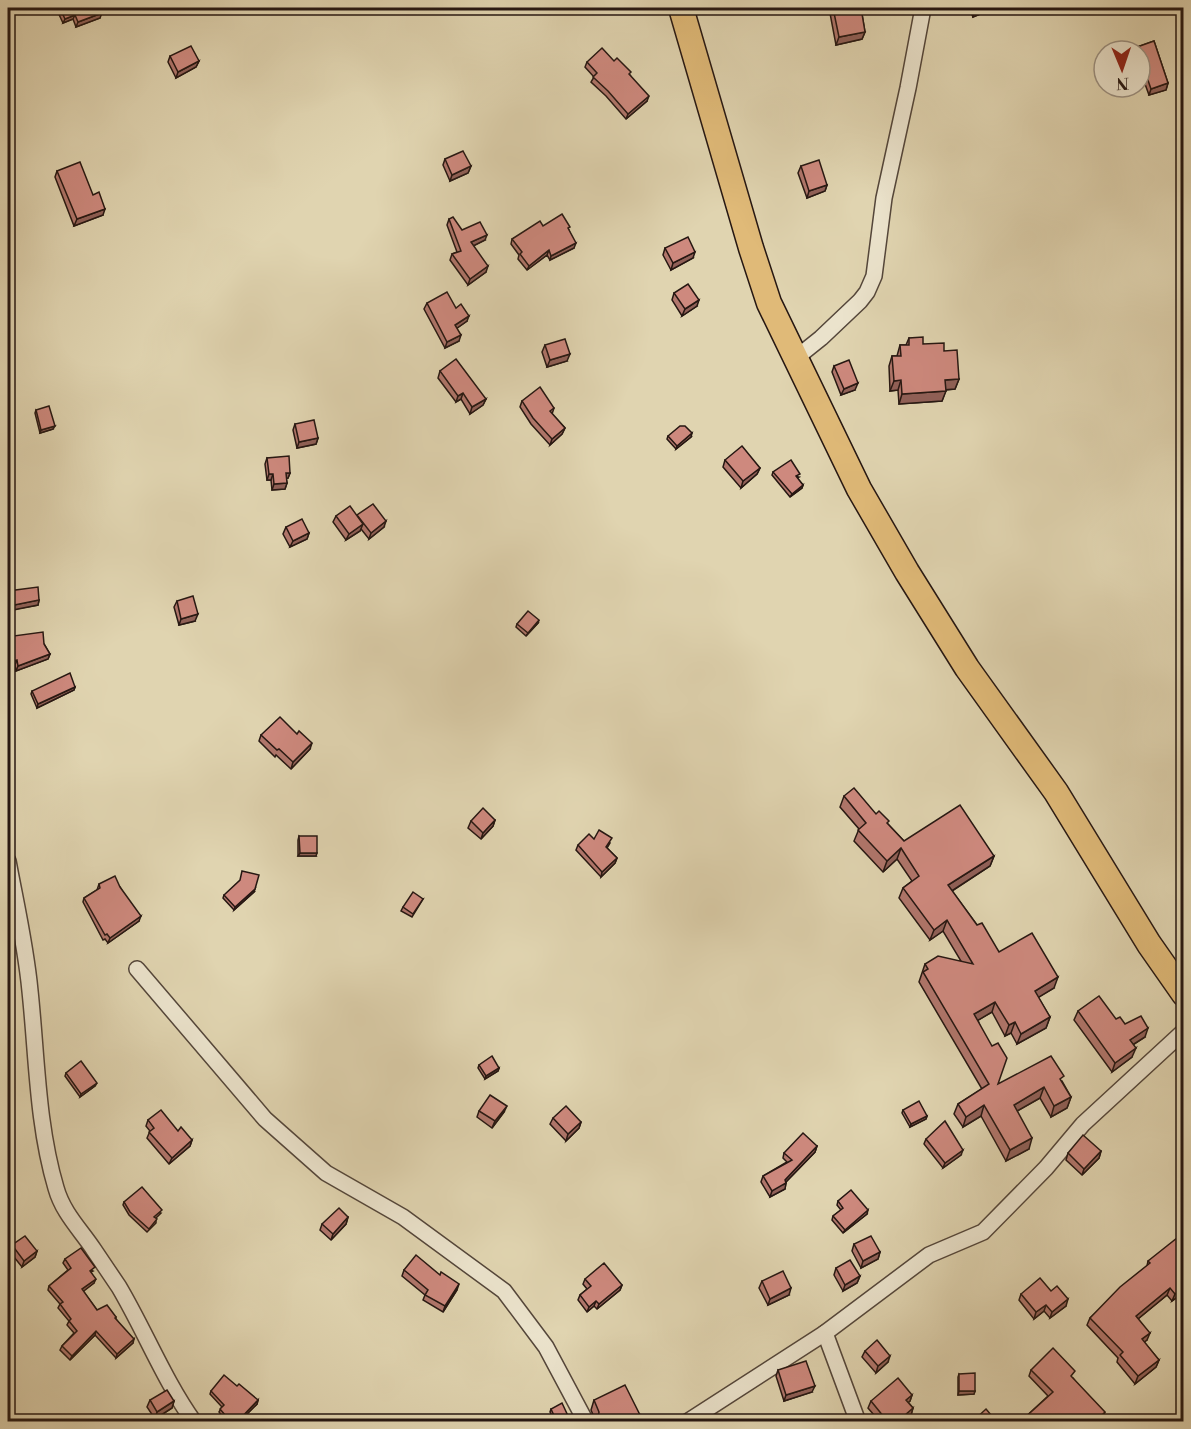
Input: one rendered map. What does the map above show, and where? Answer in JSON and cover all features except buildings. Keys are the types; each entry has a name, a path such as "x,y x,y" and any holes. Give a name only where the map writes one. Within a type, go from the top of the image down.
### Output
{"highway":[{"path":"681,8 769,303 859,489 907,572 968,668 1056,792 1138,927 1184,994"}],"street":[{"path":"796,358 860,301 874,276 885,198 922,8"},
{"path":"8,861 24,947 37,1080 56,1190 66,1214 119,1288 178,1399 194,1422"},
{"path":"137,969 265,1119 326,1173 403,1217 504,1291 546,1347 586,1422"},
{"path":"687,1422 825,1333 929,1256 983,1232 1046,1168 1083,1124 1184,1030"},
{"path":"825,1333 858,1422"}]}
